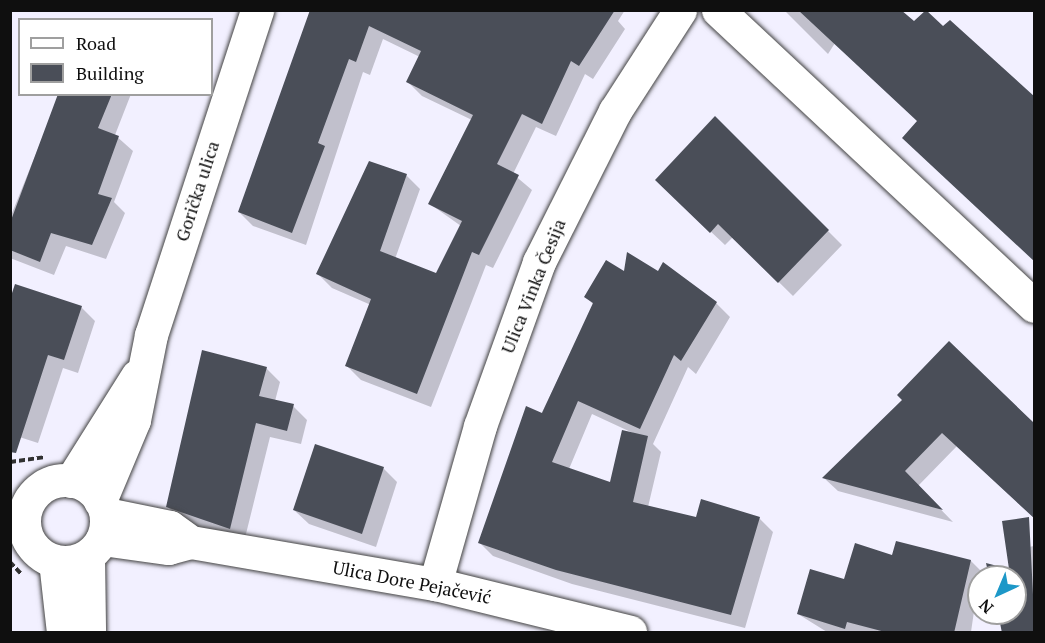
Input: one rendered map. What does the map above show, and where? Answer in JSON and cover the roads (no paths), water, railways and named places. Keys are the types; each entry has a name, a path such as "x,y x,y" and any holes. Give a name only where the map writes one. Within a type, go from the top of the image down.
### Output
{"street":[{"name":"Gorička ulica","path":"99,527 134,420 140,372 257,10"},
{"name":"Ulica Vinka Česija","path":"435,584 484,416 539,262 615,111 680,10"},
{"path":"718,10 1035,306"},
{"name":"Gorička ulica","path":"71,481 140,372"},
{"path":"55,561 36,549 18,526 22,493 50,484 71,481 99,527 89,633"},
{"name":"Ulica Dore Pejačević","path":"99,527 170,527 191,542 435,584 630,633"},
{"path":"55,561 99,527"},
{"path":"55,561 63,633"}]}
